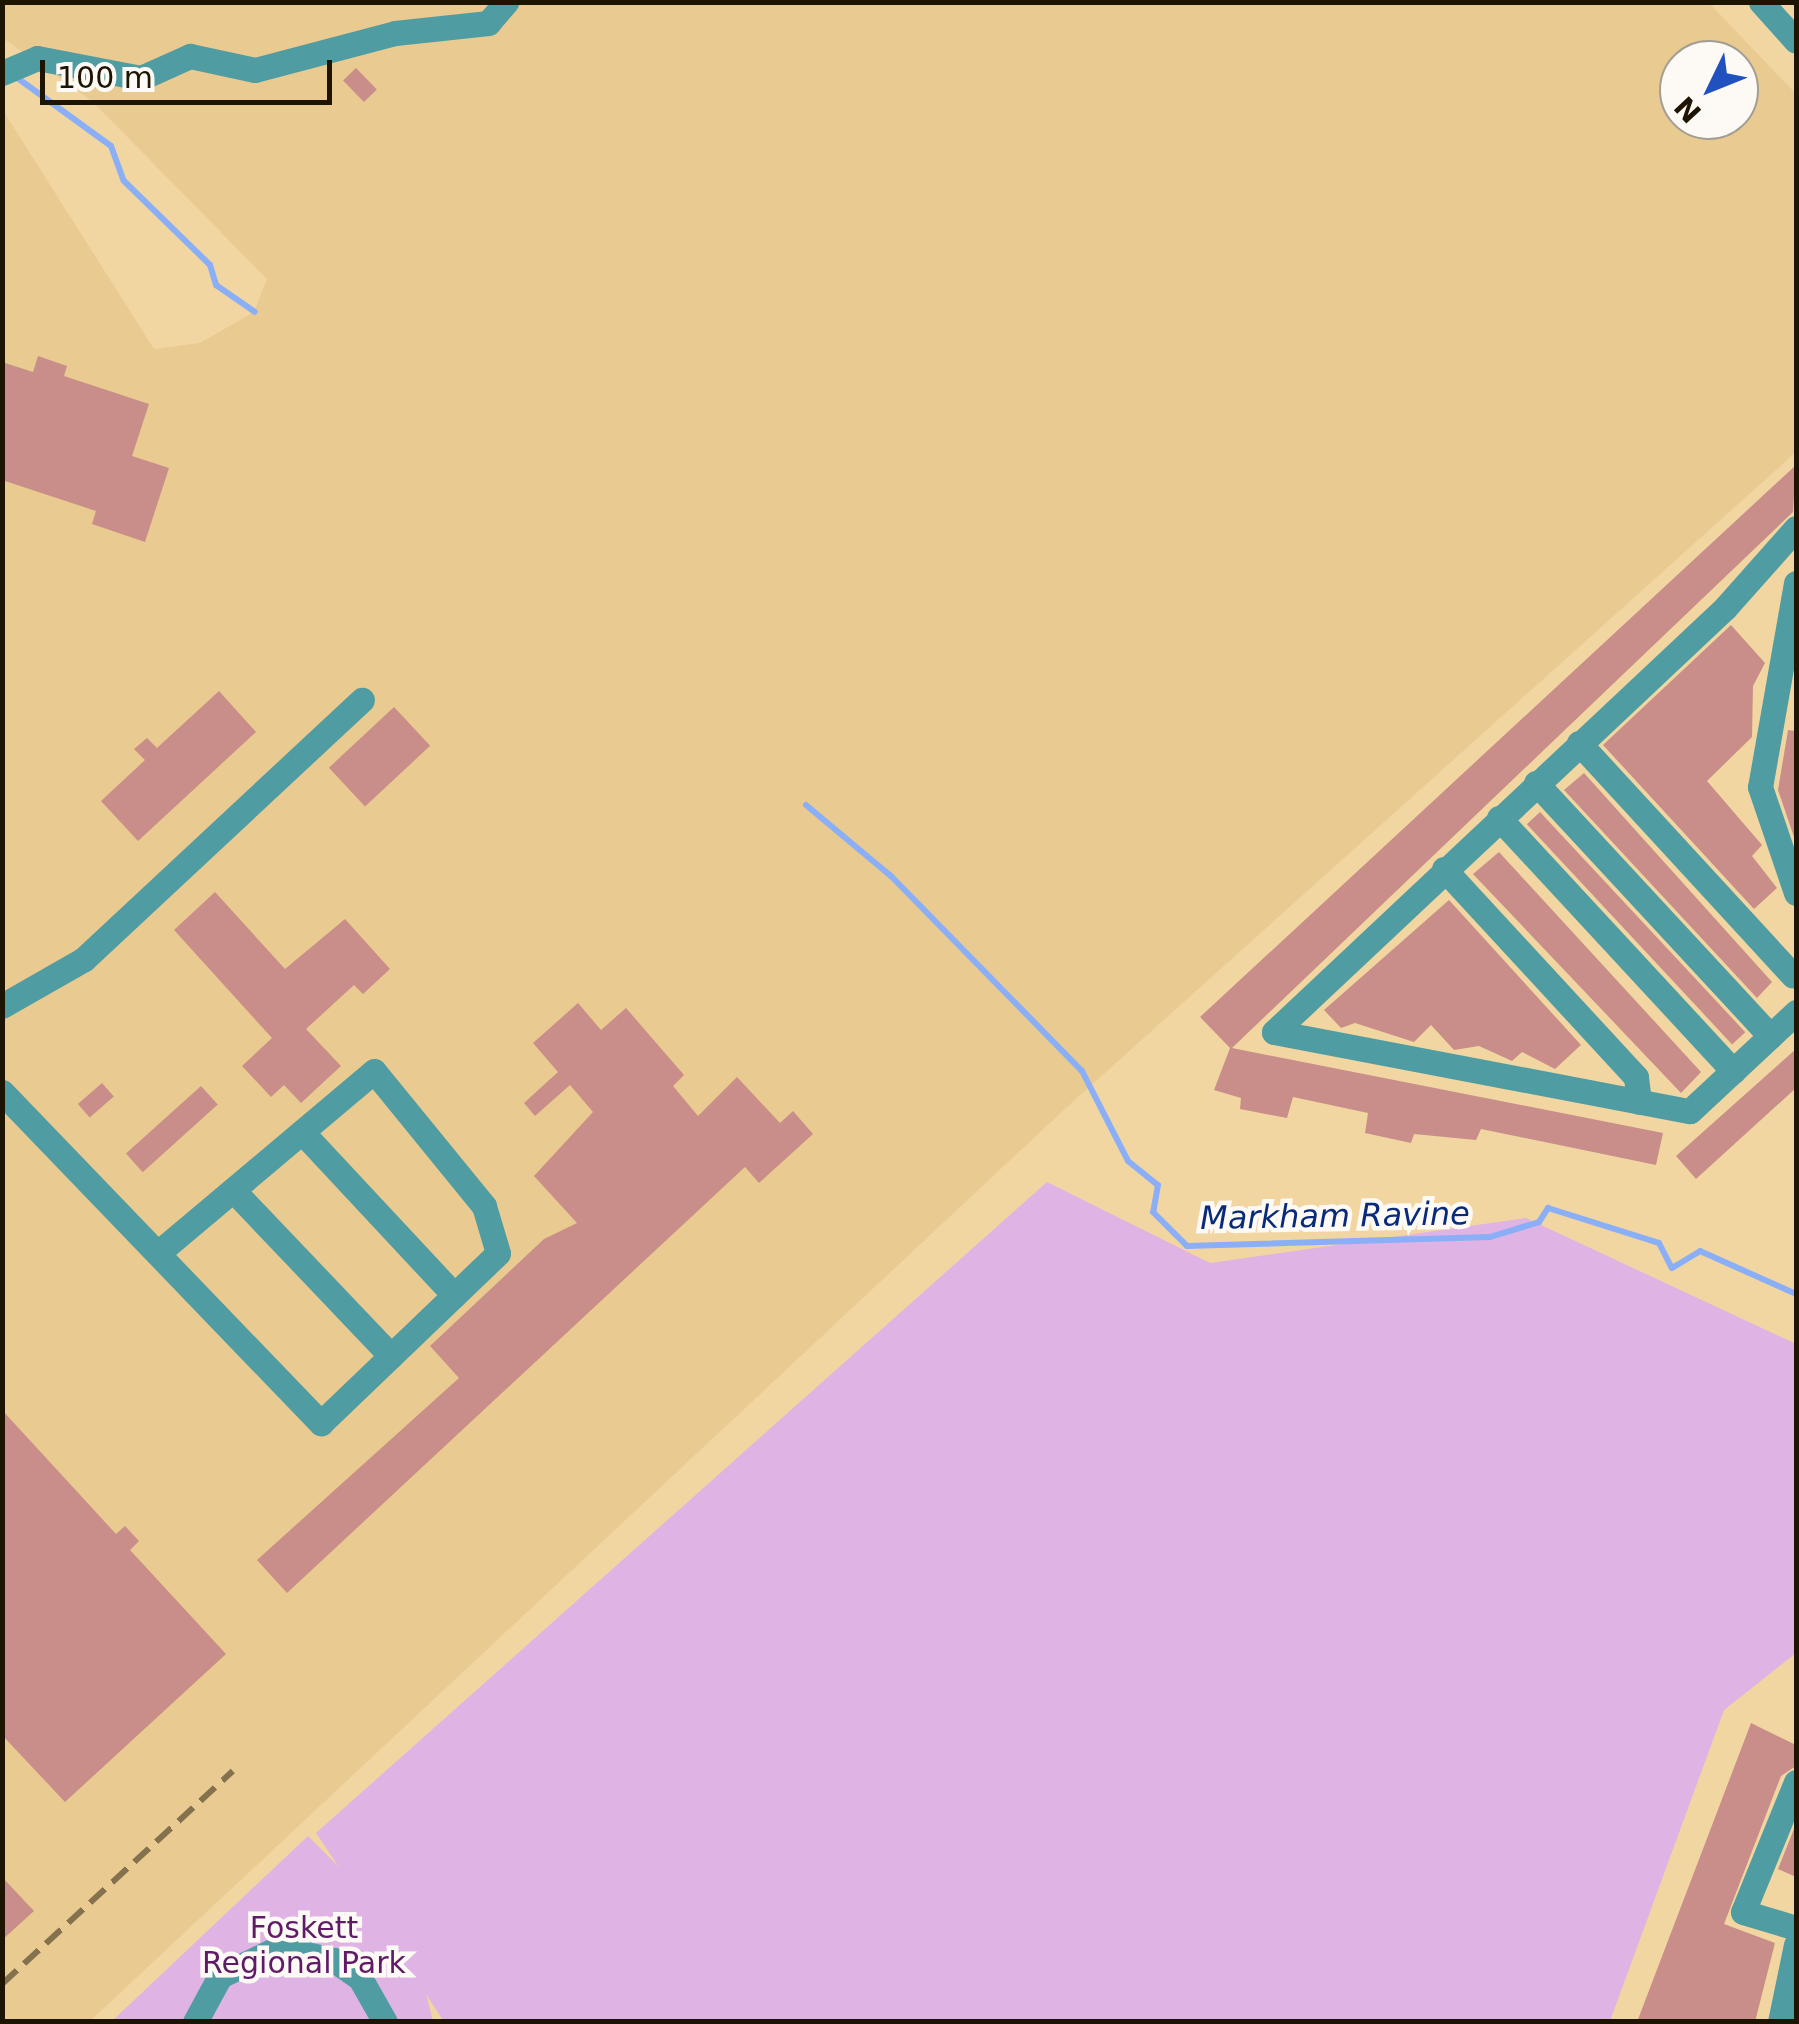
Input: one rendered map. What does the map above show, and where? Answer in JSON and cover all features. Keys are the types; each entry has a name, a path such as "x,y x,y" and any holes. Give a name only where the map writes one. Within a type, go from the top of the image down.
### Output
{"street":[{"path":"2,72 37,58 140,78 190,56 255,70 395,33 488,24 506,2"},
{"path":"1760,2 1796,41"},
{"path":"1579,743 1795,973 1796,1010 1690,1112 1274,1032 1579,743 1796,528"},
{"path":"1796,583 1760,788 1796,893"},
{"path":"2,1006 84,959 362,700"},
{"path":"1536,782 1770,1036"},
{"path":"1498,818 1733,1071"},
{"path":"1444,869 1636,1077 1639,1102"},
{"path":"2,1092 321,1424 498,1253 484,1206 374,1071 158,1254"},
{"path":"302,1132 454,1295"},
{"path":"233,1190 391,1356"},
{"path":"1796,1782 1742,1912 1796,1928"},
{"path":"1780,2022 1796,1945"},
{"path":"195,2022 220,1976 278,1948 334,1960 360,1978 385,2022"}],"shaded area":[{"path":"3,3 1709,3 1744,40 1659,40 1659,140 1759,140 1759,55 1796,94 1796,452 1067,1107 89,2022 2,2021 2,109 154,349 200,343 254,312 267,279 92,101 3,38"}],"green space":[{"name":"Foskett Regional Park","path":"1047,1182 1210,1263 1526,1218 1796,1344 1796,1653 1724,1710 1610,2021 444,2022 426,1994 433,2021 111,2022 308,1836 339,1867 316,1833"}],"building":[{"path":"356,68 377,90 364,102 343,81"},
{"path":"38,356 67,366 64,376 149,404 132,456 169,468 145,542 92,524 96,511 2,480 2,362 33,372"},
{"path":"1796,465 1793,512 1232,1048 1663,1133 1656,1165 1481,1129 1476,1140 1414,1134 1411,1143 1365,1133 1368,1113 1293,1097 1287,1118 1240,1109 1241,1098 1214,1090 1230,1048 1200,1017"},
{"path":"1731,625 1765,663 1753,686 1752,737 1707,781 1762,845 1752,856 1777,888 1754,909 1603,745"},
{"path":"219,691 256,732 138,841 101,801 145,760 134,749 147,738 157,748"},
{"path":"394,707 430,746 365,806 329,768"},
{"path":"1788,730 1796,731 1795,840 1778,790"},
{"path":"1584,773 1772,982 1757,998 1564,790"},
{"path":"1540,812 1745,1032 1732,1044 1527,824"},
{"path":"1499,852 1701,1072 1681,1093 1473,874"},
{"path":"215,892 285,969 345,919 390,969 363,994 354,985 306,1029 341,1066 301,1103 284,1085 271,1097 242,1066 272,1038 174,930"},
{"path":"1449,900 1581,1045 1555,1069 1522,1052 1512,1061 1479,1046 1454,1050 1431,1025 1414,1042 1355,1023 1341,1028 1324,1010"},
{"path":"578,1003 601,1030 626,1008 684,1075 673,1086 698,1116 737,1077 780,1123 793,1111 813,1134 759,1183 745,1167 287,1593 257,1560 459,1378 430,1346 544,1239 577,1223 534,1176 593,1112 570,1085 535,1116 524,1103 558,1072 533,1043"},
{"path":"1796,1049 1796,1088 1696,1179 1676,1156"},
{"path":"102,1083 114,1097 90,1118 78,1104"},
{"path":"201,1086 218,1105 143,1172 126,1154"},
{"path":"2,1410 116,1534 125,1526 139,1541 130,1550 226,1654 65,1802 2,1735"},
{"path":"1751,1723 1796,1745 1796,1766 1781,1776 1724,1924 1775,1943 1755,2022 1637,2022"},
{"path":"1796,1824 1796,1877 1778,1869"},
{"path":"2,1877 34,1911 2,1940"}],"waterway":[{"name":"Markham Ravine","path":"16,77 111,146 124,181 210,265 216,285 255,312"},
{"name":"Markham Ravine","path":"806,805 891,876 1082,1071 1128,1161 1158,1185 1153,1212 1187,1246 1490,1237 1539,1222 1548,1208 1659,1243 1672,1268 1700,1251 1796,1294"}],"railway":[{"path":"2,1984 233,1771"}]}
